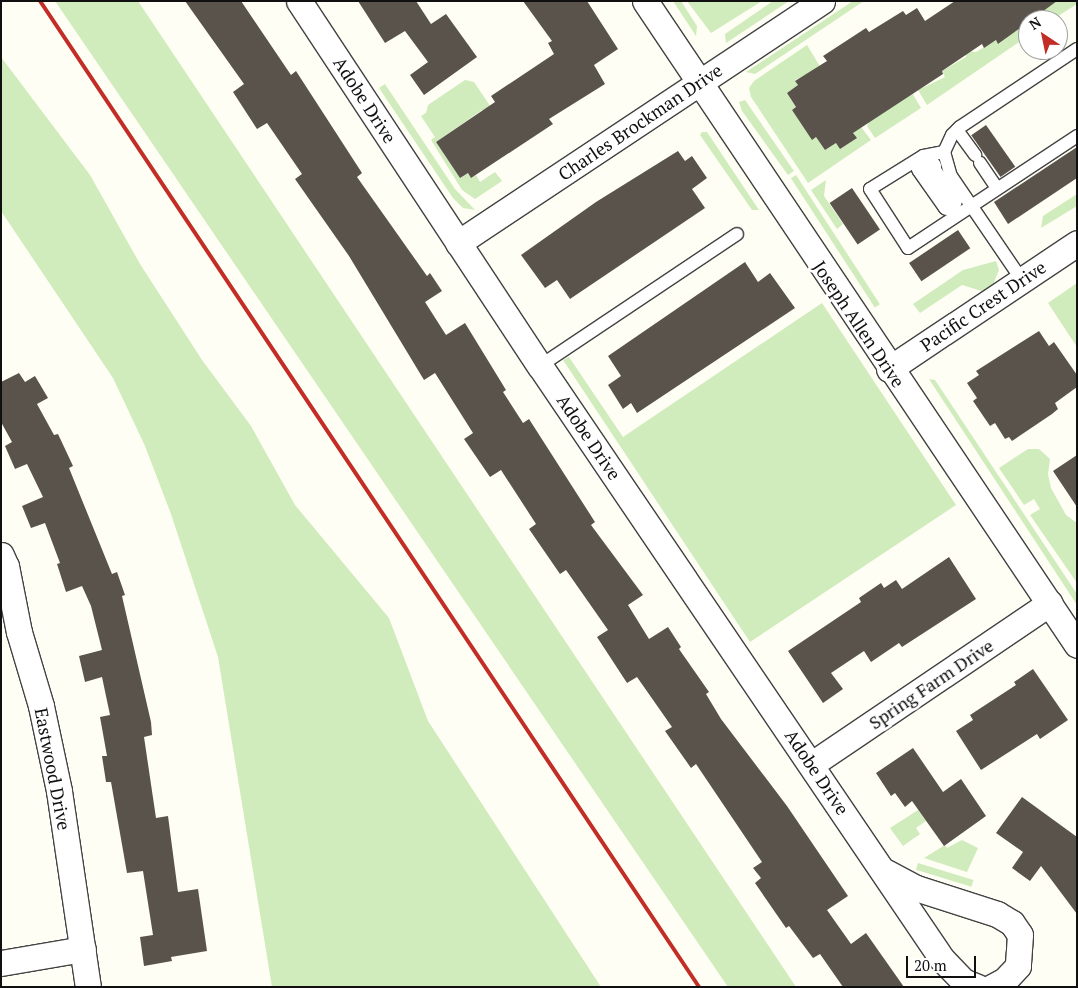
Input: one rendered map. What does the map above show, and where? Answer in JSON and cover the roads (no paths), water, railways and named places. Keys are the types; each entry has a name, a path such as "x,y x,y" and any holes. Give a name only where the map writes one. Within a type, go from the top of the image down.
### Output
{"street":[{"name":"Adobe Drive","path":"299,1 540,366 884,870 951,972 963,981 978,987"},
{"name":"Joseph Allen Drive","path":"645,1 889,369 1077,644"},
{"name":"Charles Brockman Drive","path":"458,243 822,1"},
{"name":"Pacific Crest Drive","path":"889,369 1077,242"},
{"name":"Eastwood Drive","path":"1,555 6,566 10,635 41,706 57,781 88,987"},
{"name":"Spring Farm Drive","path":"812,764 1050,603"},
{"name":"Adobe Drive","path":"884,870 916,888 997,914 1012,923 1020,935 1018,966 1005,980 992,987"},
{"path":"1,963 83,949"}],"lane":[{"path":"1022,280 951,176 944,152 957,130 1077,49"},
{"path":"957,130 997,188"},
{"path":"944,152 923,156 870,190 908,248 1077,136"},
{"path":"540,366 737,234"}],"railway":[{"path":"40,1 699,987"}]}
